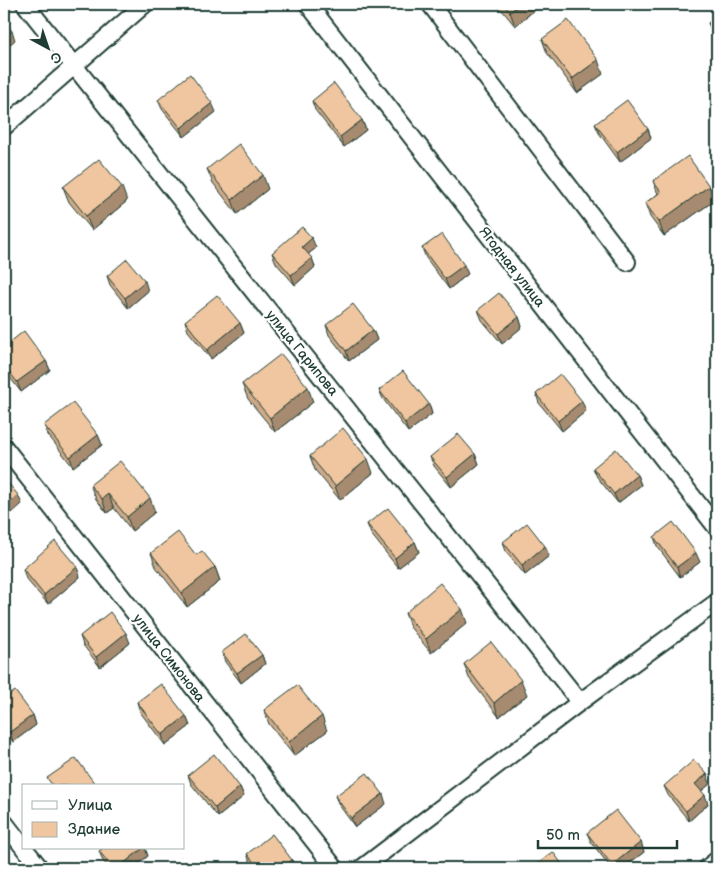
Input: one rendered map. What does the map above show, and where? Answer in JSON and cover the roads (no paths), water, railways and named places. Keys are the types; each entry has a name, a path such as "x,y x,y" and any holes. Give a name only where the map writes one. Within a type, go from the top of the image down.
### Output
{"street":[{"name":"улица Гарипова","path":"25,4 580,702"},
{"path":"4,127 145,4"},
{"name":"Ягодная улица","path":"308,4 717,528"},
{"path":"430,4 626,262"},
{"name":"улица Симонова","path":"4,447 335,868"},
{"path":"362,868 580,702 717,602"},
{"path":"4,822 22,845"},
{"path":"26,850 40,868"},
{"path":"707,868 717,860"}]}
